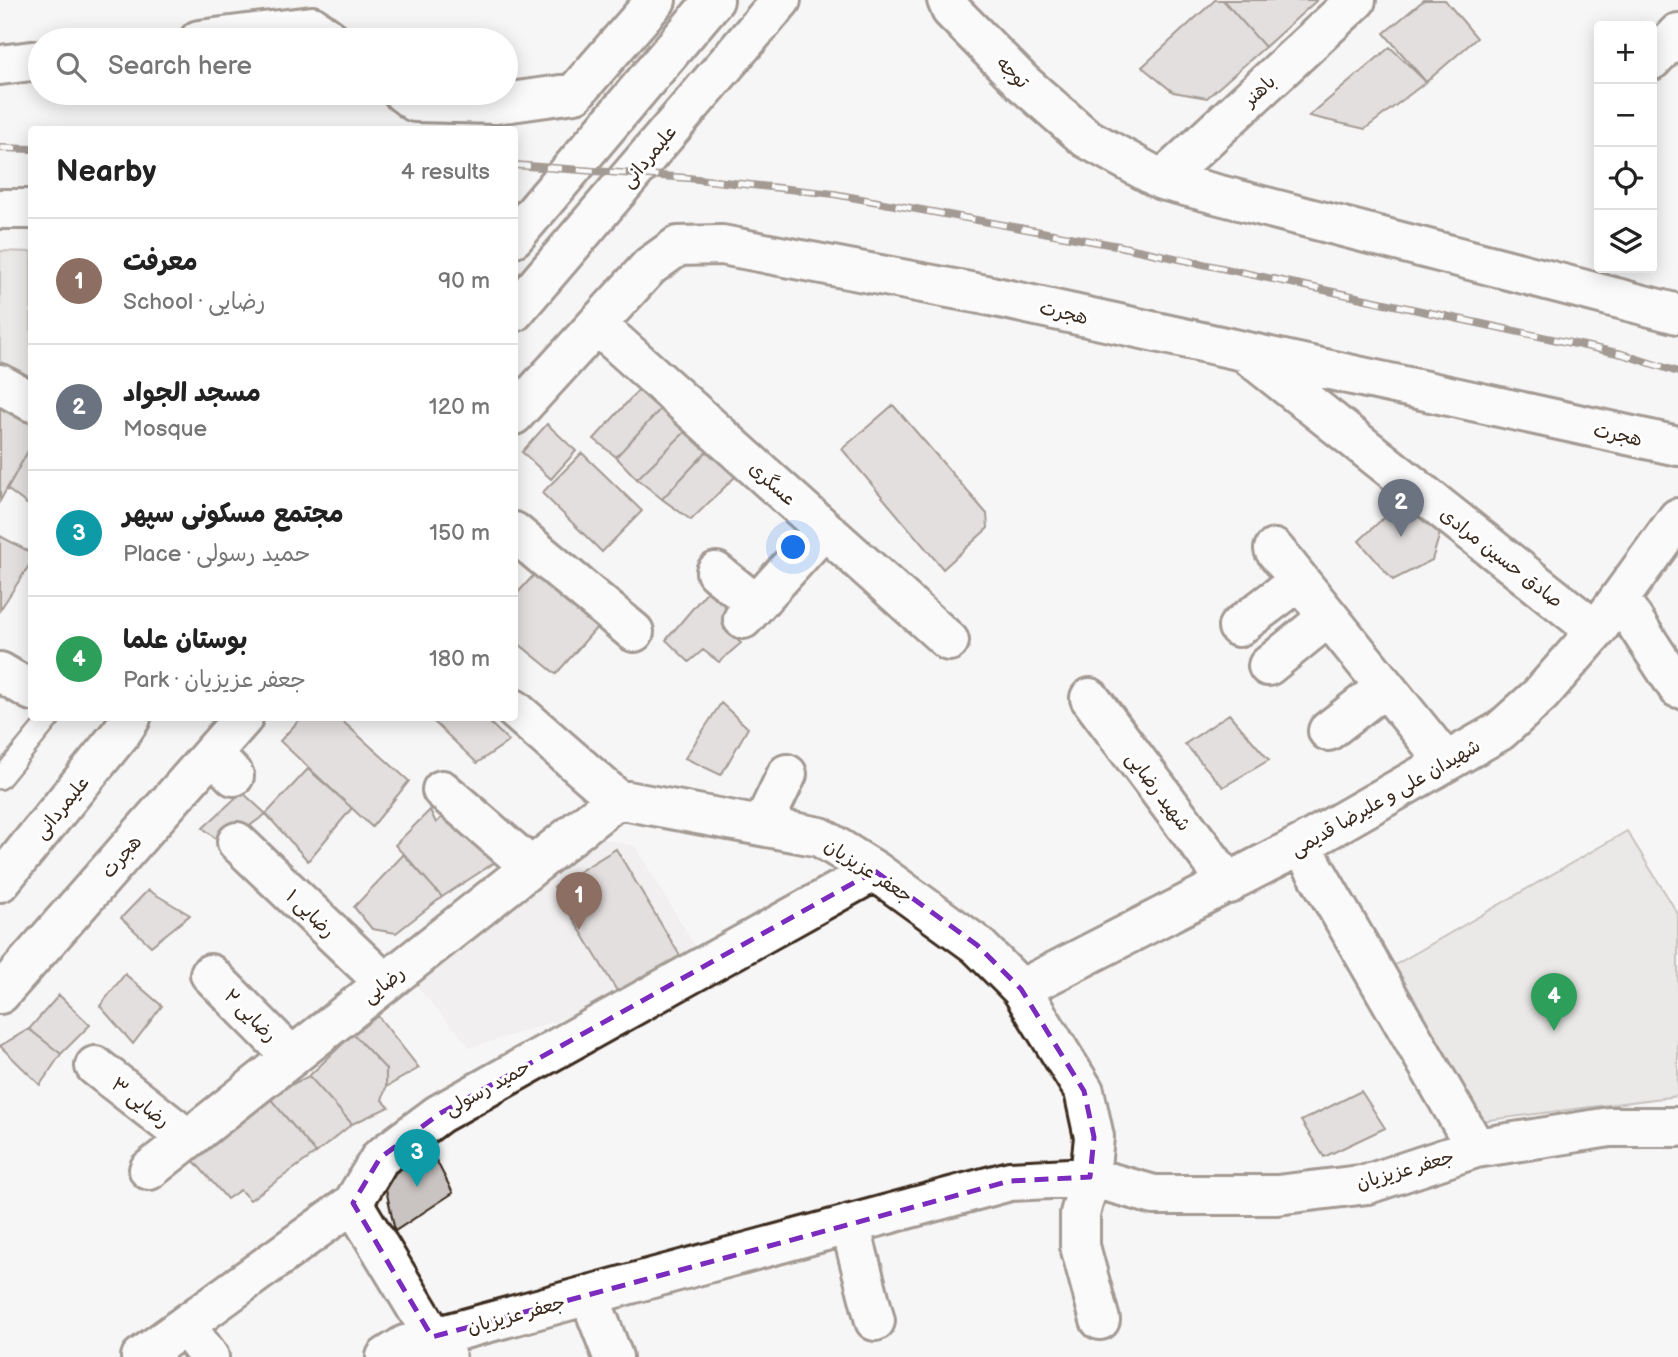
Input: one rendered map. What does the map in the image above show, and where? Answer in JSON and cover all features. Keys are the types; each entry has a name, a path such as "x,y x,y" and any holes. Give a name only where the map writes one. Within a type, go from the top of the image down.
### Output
{"street":[{"path":"518,101 575,93 656,0"},
{"path":"518,232 714,0"},
{"name":"علیمردانی","path":"518,307 781,0"},
{"name":"توجه","path":"947,0 951,10 1022,82 1086,138 1162,180 1678,314"},
{"name":"باهنر","path":"1162,180 1356,0"},
{"path":"296,28 315,28"},
{"path":"1657,55 1678,33"},
{"path":"0,65 28,62"},
{"path":"0,209 28,209"},
{"name":"هجرت","path":"518,411 650,266 678,246 722,245 991,296 1678,446"},
{"name":"عسگری","path":"597,325 949,641"},
{"name":"صادق حسین مرادی","path":"1244,352 1596,631"},
{"path":"0,384 28,400"},
{"name":"شهیدان علی و علیرضا قدیمی","path":"1021,989 1229,884 1500,731 1540,695 1596,631 1678,518"},
{"path":"716,572 750,611 824,528"},
{"path":"518,535 634,632"},
{"path":"1274,549 1446,762"},
{"path":"1238,627 1299,580"},
{"path":"1620,599 1678,688"},
{"path":"1268,666 1328,617"},
{"path":"0,672 28,689"},
{"path":"1328,731 1385,687"},
{"name":"شهید رضایی","path":"1090,698 1229,884"},
{"path":"518,712 617,799"},
{"name":"هجرت","path":"0,993 223,764 242,721"},
{"name":"علیمردانی","path":"0,882 130,723"},
{"path":"762,826 787,774"},
{"path":"442,790 531,867"},
{"name":"جعفر عزیزیان","path":"617,799 820,837 876,871 978,945 1021,989 1084,1091 1094,1137 1090,1177"},
{"name":"رضایی","path":"149,1170 617,799"},
{"name":"رضایی ۱","path":"237,842 385,984"},
{"path":"1301,845 1476,1148"},
{"name":"حمید رسولی","path":"141,1357 353,1203 380,1158 439,1114 876,871"},
{"name":"رضایی ۲","path":"210,974 292,1057"},
{"name":"رضایی ۳","path":"95,1066 188,1139"},
{"name":"جعفر عزیزیان","path":"386,1357 405,1345 439,1347 589,1295 1010,1181 1090,1177 1154,1195 1277,1195 1368,1184 1476,1148 1610,1127 1678,1127"},
{"path":"1090,1177 1080,1214 1080,1246 1100,1320"},
{"path":"353,1203 439,1347"},
{"path":"850,1224 875,1321"},
{"path":"589,1295 612,1357"},
{"path":"185,1325 209,1357"}],"lane":[{"path":"0,779 48,721"}],"highlighted area":[{"path":"875,871 977,945 1021,989 1084,1091 1094,1137 1090,1177 1010,1181 432,1337 353,1203 380,1158 439,1114"}],"shaded area":[{"path":"0,251 28,252 28,377 0,361"},
{"path":"1627,831 1678,914 1678,1096 1481,1121 1393,966"},
{"path":"598,838 635,846 700,954 619,1001 471,1048 408,977"}],"building":[{"path":"1215,0 1223,0 1265,47 1207,98 1173,92 1142,67"},
{"path":"1223,0 1317,0 1265,47"},
{"path":"1424,0 1445,0 1477,38 1426,82 1384,33"},
{"path":"1390,47 1426,82 1365,129 1309,116"},
{"path":"642,386 664,405 616,457 594,439"},
{"path":"664,405 690,427 637,479 616,457"},
{"path":"893,405 987,514 988,528 943,569 842,449"},
{"path":"0,408 28,422 28,451 0,501"},
{"path":"547,424 576,451 551,479 522,452"},
{"path":"690,427 710,448 662,499 637,479"},
{"path":"710,448 737,475 691,520 662,499"},
{"path":"28,451 28,505 7,489"},
{"path":"582,453 642,511 602,552 542,493"},
{"path":"1401,501 1440,533 1432,560 1393,580 1359,541"},
{"path":"0,536 28,551 28,567 0,610"},
{"path":"542,566 605,618 556,674 518,643 518,593"},
{"path":"715,582 746,607 724,629 741,643 719,662 703,650 689,662 666,640"},
{"path":"721,703 748,728 721,775 685,758"},
{"path":"1229,714 1269,760 1223,787 1185,744"},
{"path":"298,721 342,721 409,781 372,827 280,741"},
{"path":"433,721 488,721 509,741 477,763"},
{"path":"308,769 352,808 308,861 266,814"},
{"path":"242,792 266,814 223,845 203,828"},
{"path":"430,810 436,823 445,814 467,838 476,827 506,855 442,897 395,845"},
{"path":"616,849 682,959 620,996 554,887"},
{"path":"404,854 442,897 396,933 372,929 354,907"},
{"path":"148,890 190,915 151,946 121,918"},
{"path":"125,974 162,1006 133,1044 100,1006"},
{"path":"59,995 90,1025 61,1054 29,1029"},
{"path":"378,1016 419,1068 386,1087 386,1069 353,1034"},
{"path":"29,1029 61,1054 40,1085 0,1046"},
{"path":"353,1034 386,1069 386,1087 382,1100 389,1107 352,1124 309,1076"},
{"path":"309,1076 352,1124 316,1153 268,1096"},
{"path":"1361,1091 1385,1128 1324,1157 1301,1121"},
{"path":"268,1096 316,1153 250,1200 240,1190 227,1199 193,1160"},
{"path":"431,1150 453,1193 395,1231 384,1180"}],"railway":[{"path":"0,148 28,149"},
{"path":"518,165 688,178 834,194 1119,246 1622,354 1678,372"}],"place":[{"name":"مسجد الجواد","path":"1401,537"},
{"name":"معرفت","path":"579,930"},
{"name":"بوستان علما","path":"1554,1031"},
{"name":"مجتمع مسکونی سپهر","path":"417,1187"}]}
